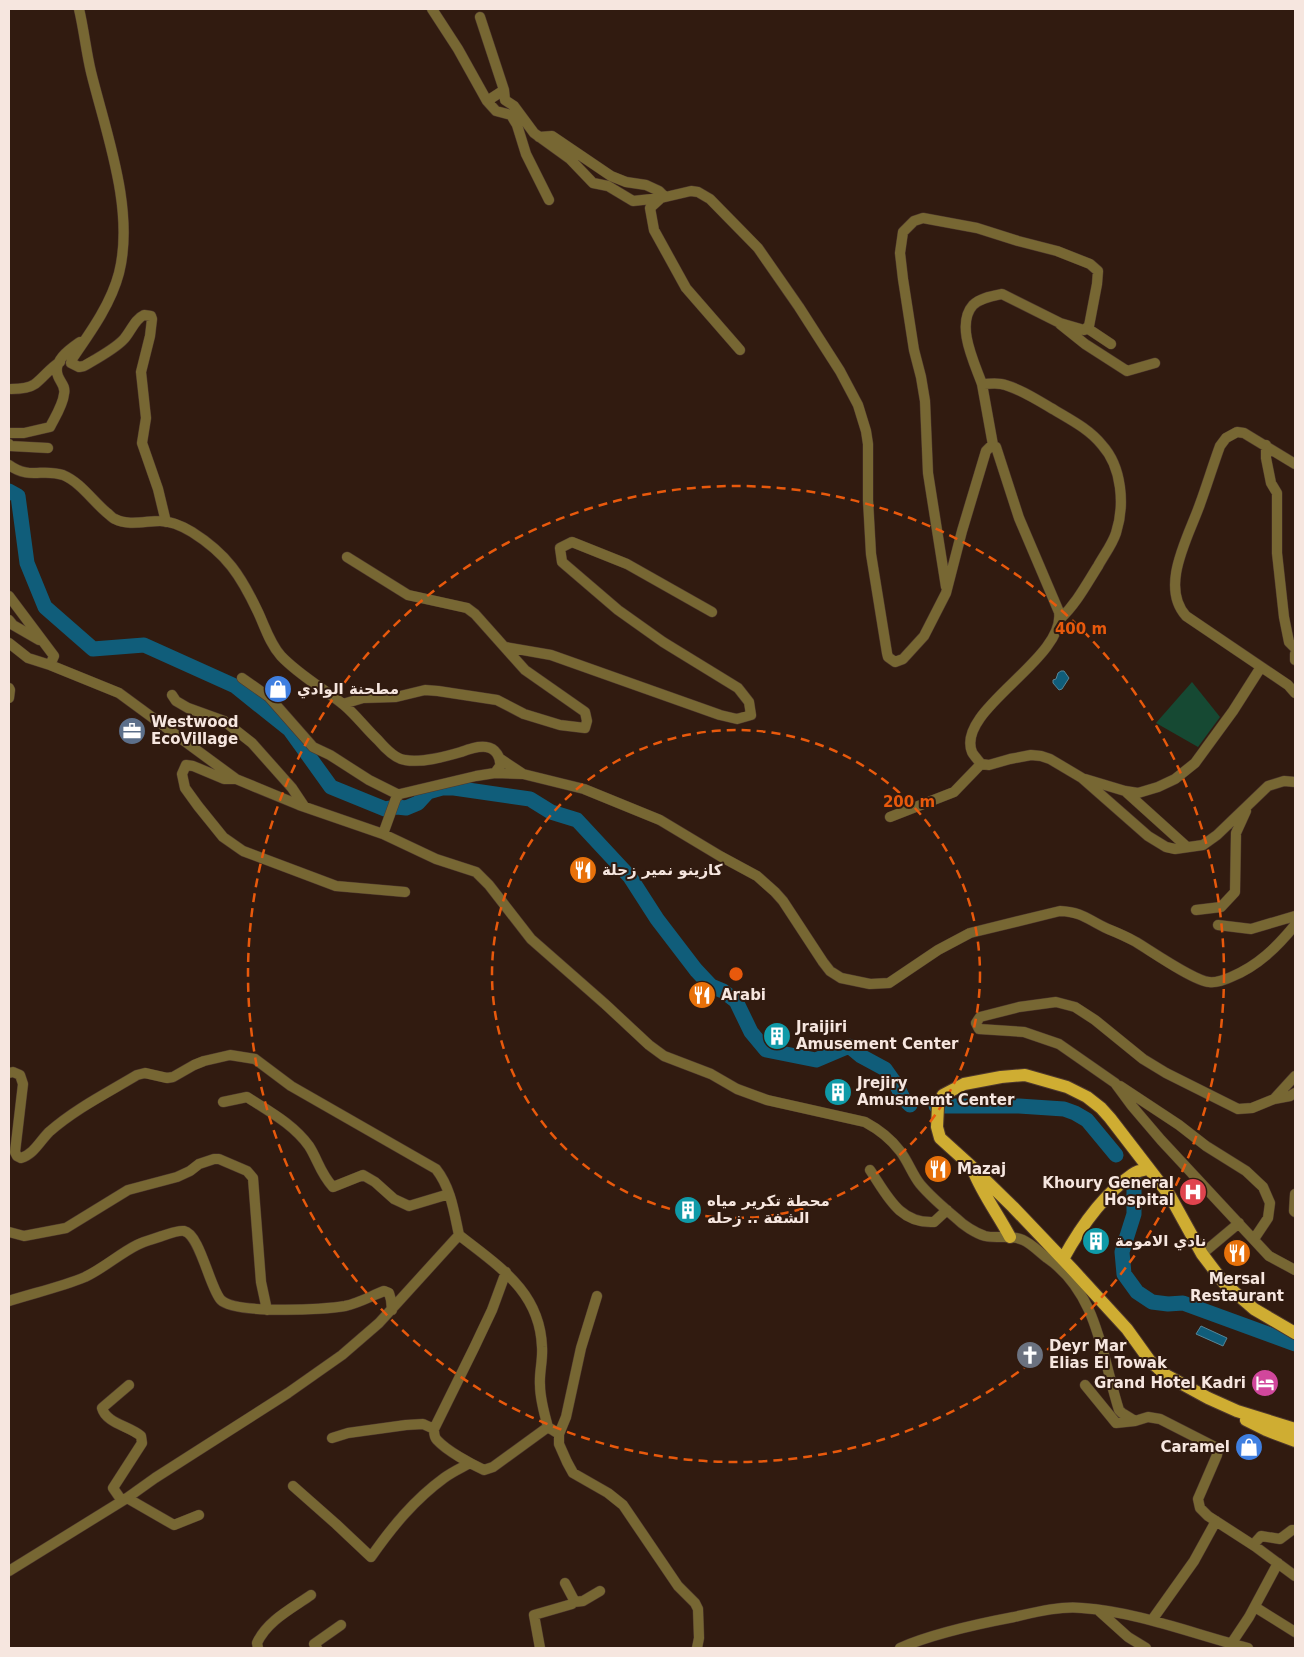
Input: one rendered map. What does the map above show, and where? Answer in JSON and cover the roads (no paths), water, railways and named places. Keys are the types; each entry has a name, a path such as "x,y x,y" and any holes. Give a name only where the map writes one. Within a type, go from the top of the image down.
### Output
{"main road":[{"path":"1295,1333 1254,1309 1224,1283 1202,1254 1170,1196 1110,1118 1087,1097 1067,1087 1024,1075 964,1084 943,1095 938,1106 937,1127 940,1138 971,1166 1060,1263 1127,1328 1150,1361 1164,1374 1208,1398 1237,1411 1295,1429"},
{"path":"971,1166 981,1189 1010,1237"},
{"path":"1060,1263 1094,1211 1134,1173 1148,1169"},
{"path":"1237,1411 1255,1425 1295,1441"}],"street":[{"path":"79,9 91,74 119,181 123,227 120,272 107,303 71,363 79,368 84,366 116,347 139,317 144,314 151,316 152,319 141,372 146,418 142,443 158,489 166,522"},
{"path":"432,9 487,101 496,111 511,115 517,124 526,154 549,200"},
{"path":"480,17 504,90 505,100 514,106 534,134 570,159 593,183 608,186 633,201 691,191 703,194 710,199 758,248 829,352 854,398 867,438 871,554 888,657 895,662 903,659 912,651 924,636 946,592 986,451 993,445"},
{"path":"487,101 504,90"},
{"path":"539,137 552,136 611,176 626,182 646,185 659,190 663,197"},
{"path":"663,197 650,208 654,230 686,288 740,350"},
{"path":"946,592 928,473 925,401 914,350 903,279 900,253 903,232 914,221 923,218 977,228 1056,251 1096,267 1099,273 1090,323 1087,328 1084,330 1060,324"},
{"path":"1155,363 1127,371 1077,338 1060,324 1002,294 981,299 972,306 965,325 970,351 982,384 993,445 997,448 1019,518 1059,612 1060,619 1056,632 1042,651 978,720 971,739 972,752 981,764 989,765 1017,758 1041,756 1050,759 1082,778 1148,836 1166,847 1175,849 1203,845 1217,835 1268,786 1284,781 1295,782"},
{"path":"1087,328 1111,344"},
{"path":"9,432 24,432 50,427 64,394 64,386 57,375 57,367 70,349 88,336"},
{"path":"10,389 28,388 34,385 52,366 60,362"},
{"path":"982,384 1002,384 1017,390 1072,420 1087,430 1104,446 1116,471 1121,492 1116,532 1112,542 1071,610 1060,619"},
{"path":"1295,464 1244,433 1238,432 1226,438 1220,446 1201,503 1184,544 1175,582 1179,607 1186,616 1288,685 1295,693"},
{"path":"9,444 10,446 48,448"},
{"path":"1266,445 1266,458 1271,482 1277,493 1277,553 1284,617 1289,642 1295,648"},
{"path":"9,465 20,473 50,473 69,478 115,519 135,523 166,522 174,524 191,532 207,543 225,558 242,580 272,641 281,655 304,677 343,704 377,740 398,758 405,760 427,759 479,747 492,748 499,758 523,774"},
{"path":"505,647 551,655 720,716 737,719 750,715 749,702 738,688 663,642 618,610 562,562 560,548 572,542 618,561 712,612"},
{"path":"343,704 363,698 396,697 425,690 438,690 497,700 524,714 560,726 584,728 587,722 585,712 525,670 475,614 467,608 408,595 347,557"},
{"path":"9,596 54,656 50,665"},
{"path":"9,620 13,625 43,642"},
{"path":"9,643 28,658 119,693 236,779 383,834 436,859 476,872 490,885 531,939 605,1004 649,1046 664,1056 711,1074 737,1088 767,1100 865,1122 888,1138 901,1152 921,1185 946,1210 969,1228 985,1236 1018,1238 1060,1263 1091,1315 1107,1363 1119,1410 1135,1421"},
{"path":"1295,654 1295,660"},
{"path":"1082,778 1125,791 1138,792 1158,787 1175,779 1195,763 1233,711 1261,667"},
{"path":"242,678 270,697 314,747 330,754 396,800"},
{"path":"9,688 9,698"},
{"path":"172,695 176,701 188,708 224,721 252,743 292,788 304,806"},
{"path":"495,773 500,766 499,758"},
{"path":"890,818 954,792 981,764"},
{"path":"236,779 224,780 193,766 186,766 182,774 185,788 198,806 223,837 243,851 336,886 405,892"},
{"path":"396,800 458,779 495,773 523,774 584,789 660,820 757,876 783,901 830,970 841,978 870,984 889,983 938,950 970,934 1060,911 1073,911 1081,914 1110,930 1134,940 1194,977 1209,982 1221,981 1249,969 1271,952 1295,925"},
{"path":"1125,791 1187,847"},
{"path":"383,834 396,800"},
{"path":"1196,910 1221,907 1234,892 1236,834 1250,804"},
{"path":"1218,925 1251,929 1295,916"},
{"path":"1254,1239 1268,1218 1270,1203 1263,1187 1246,1171 1206,1146 1179,1125 1059,1044 1024,1032 979,1029 976,1023 980,1017 1019,1007 1056,1002 1075,1006 1138,1055 1166,1073 1238,1109 1252,1108 1295,1093"},
{"path":"9,1073 13,1072 20,1075 23,1084 13,1159 26,1157 47,1133 72,1114 141,1074 167,1078 204,1061 239,1056 255,1059 292,1086 436,1169 443,1178 449,1194 459,1235 506,1272 521,1288 530,1302 539,1325 542,1346 539,1384 541,1401 548,1426 558,1434"},
{"path":"1274,1099 1295,1076"},
{"path":"1115,1083 1161,1140 1269,1256 1295,1270"},
{"path":"223,1102 248,1097 285,1120 300,1134 310,1148 324,1178 332,1187 362,1175 375,1182 394,1199 409,1206 449,1194"},
{"path":"9,1232 24,1236 66,1228 128,1190 177,1177 199,1164 219,1159 250,1173 253,1178 261,1282 267,1310"},
{"path":"870,1170 896,1208 908,1217 923,1222 934,1222 946,1210"},
{"path":"1295,1194 1295,1212"},
{"path":"1202,1254 1239,1223"},
{"path":"9,1301 80,1279 139,1244 183,1231 187,1232 194,1240 216,1292 223,1302 256,1309 292,1311 345,1306 365,1300 384,1291 388,1293 391,1300 392,1310"},
{"path":"9,1571 124,1499 342,1356 392,1310 459,1235"},
{"path":"506,1272 481,1333 434,1429 434,1434 437,1440 484,1470 493,1467 548,1426"},
{"path":"597,1296 581,1348 566,1417 558,1434 559,1444 574,1473 624,1505 678,1586 695,1603 698,1609 699,1638 697,1648"},
{"path":"129,1385 102,1408 103,1414 110,1419 134,1430 140,1436 142,1444 113,1488 124,1499 174,1525 199,1515"},
{"path":"1085,1385 1116,1424 1148,1417 1160,1419 1218,1450 1198,1502 1204,1513 1253,1545 1295,1576"},
{"path":"332,1438 348,1433 406,1425 423,1424 434,1429"},
{"path":"293,1486 371,1557 411,1506 444,1478 470,1462"},
{"path":"1152,1620 1194,1560 1216,1521"},
{"path":"1253,1545 1261,1536 1280,1539 1292,1530 1295,1530"},
{"path":"1231,1644 1278,1563"},
{"path":"565,1583 574,1602"},
{"path":"540,1648 534,1615 574,1602 583,1601 600,1591"},
{"path":"258,1648 259,1638 276,1619 310,1595"},
{"path":"1254,1606 1295,1632"},
{"path":"900,1648 989,1622 1056,1608 1080,1608 1152,1620 1248,1648"},
{"path":"1097,1610 1128,1637 1146,1648"},
{"path":"317,1648 314,1644 341,1624"}],"water":[{"path":"1061,671 1064,671 1069,678 1062,689 1059,690 1053,683 1053,680 1056,679"},
{"path":"1201,1326 1227,1338 1223,1346 1196,1334"}],"waterway":[{"path":"9,491 18,496 27,563 45,607 93,649 144,645 235,686 290,730 331,787 385,809 406,808 418,803 428,792 442,788 454,788 530,799 551,812 577,820 630,877 657,919 696,970 711,986 723,991 736,1001 751,1032 766,1050 816,1060 849,1046 861,1056 885,1069 903,1098 910,1105"},
{"path":"936,1106 1019,1106 1064,1109 1087,1120 1116,1155"},
{"path":"1134,1180 1134,1214 1122,1252 1124,1274 1137,1292 1152,1302 1183,1303 1295,1344"}],"place":[{"name":"مطحنة الوادي","path":"278,689"},
{"name":"Westwood EcoVillage","path":"132,731"},
{"name":"كازينو نمير زحلة","path":"583,870"},
{"name":"Arabi","path":"702,995"},
{"name":"Jraijiri Amusement Center","path":"777,1036"},
{"name":"Jrejiry Amusmemt Center","path":"838,1092"},
{"name":"Mazaj","path":"938,1169"},
{"name":"Khoury General Hospital","path":"1193,1192"},
{"name":"محطة تكرير مياه الشفة .. زحله","path":"688,1210"},
{"name":"نادي الامومة","path":"1096,1241"},
{"name":"Mersal Restaurant","path":"1237,1253"},
{"name":"Deyr Mar Elias El Towak","path":"1030,1355"},
{"name":"Grand Hotel Kadri","path":"1265,1383"},
{"name":"Caramel","path":"1249,1447"}]}
